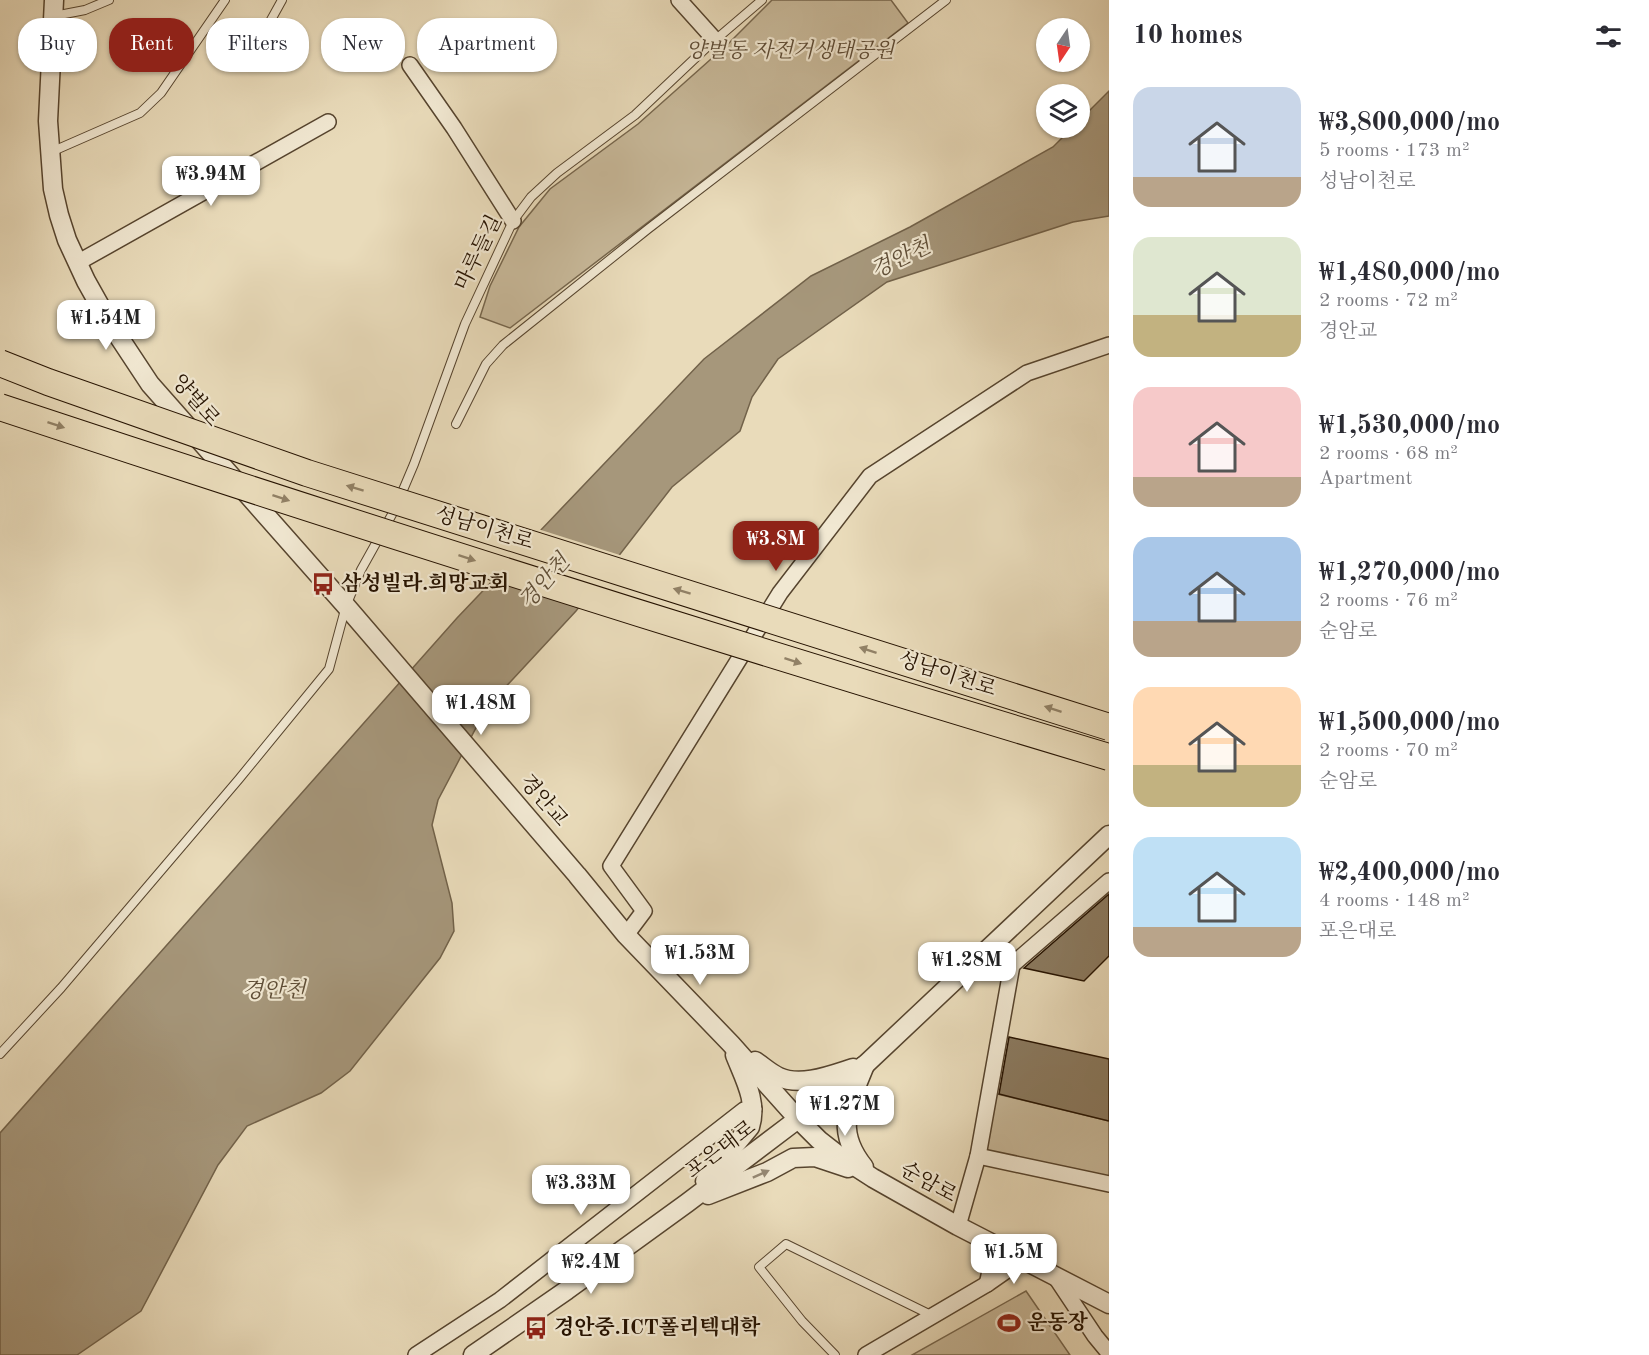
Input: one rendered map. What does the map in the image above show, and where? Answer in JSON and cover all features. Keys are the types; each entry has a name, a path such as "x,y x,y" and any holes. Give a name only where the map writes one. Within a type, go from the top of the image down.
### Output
{"highway":[{"name":"성남이천로","path":"0,363 307,473 1109,727"},
{"name":"성남이천로","path":"0,407 846,678 1109,757"}],"street":[{"path":"679,0 715,40"},
{"name":"양벌로","path":"53,8 48,121 53,189 67,240 78,263 109,322 150,384 351,613"},
{"path":"410,65 454,128 513,221"},
{"path":"78,263 328,122"},
{"path":"626,935 644,911 611,866 780,593 870,476 1027,373 1109,345"},
{"name":"경안교","path":"351,613 626,935 731,1044"},
{"name":"포은대로","path":"473,1355 687,1203 866,1064 1109,835"},
{"path":"958,1226 978,1156 1012,965 1109,881"},
{"path":"977,959 1012,965"},
{"path":"731,1044 779,1077 790,1080 801,1081 816,1078 866,1064"},
{"path":"687,1203 750,1127 754,1109 731,1044"},
{"name":"순암로","path":"731,1044 798,1119 842,1158 958,1226 1109,1304"},
{"path":"866,1064 848,1110 846,1132 854,1154 873,1178"},
{"path":"416,1355 500,1300 744,1110 754,1109"},
{"path":"978,1156 1109,1184"},
{"path":"687,1203 767,1172 793,1158 815,1157 873,1178"},
{"path":"982,1238 990,1256 991,1268 987,1284"},
{"path":"867,1355 987,1284 1023,1259"},
{"path":"1055,1276 1109,1353"}],"lane":[{"path":"53,8 85,10 109,0"},
{"path":"50,153 140,112 161,93 225,0"},
{"path":"272,18 282,0"},
{"name":"마루들길","path":"0,1054 61,988 329,669 351,613 361,570 399,500 439,399 465,324 513,221 531,197 558,173 635,115 715,40 762,0"},
{"path":"456,424 486,364 503,345 648,228 946,0"},
{"path":"834,1355 802,1321 759,1267 786,1244 934,1316"}],"green space":[{"name":"양벌동 자전거생태공원","path":"772,0 891,0 908,23 510,328 480,317 490,286 519,227 550,189 638,124 729,43"},
{"path":"989,1092 1109,1121 1109,1184 978,1156"},
{"name":"운동장","path":"1026,1291 1070,1355 912,1355"}],"water":[{"name":"경안천","path":"1109,91 1109,216 1073,222 887,282 778,359 752,397 740,431 672,487 576,611 487,707 438,800 432,825 452,903 454,931 440,958 350,1071 321,1093 247,1126 218,1165 141,1311 77,1355 0,1355 0,1133 457,618 704,359 811,276 910,227 1053,147 1062,138 1090,138 1090,110"}],"pier":[{"path":"538,529 623,556 585,604 494,575"}],"building":[{"path":"1109,894 1109,956 1084,981 1024,968"},
{"path":"1009,1037 1109,1059 1109,1121 999,1094"}],"place":[{"name":"삼성빌라.희망교회","path":"323,584"},
{"name":"운동장","path":"1009,1323"},
{"name":"경안중.ICT폴리텍대학","path":"536,1328"}]}
